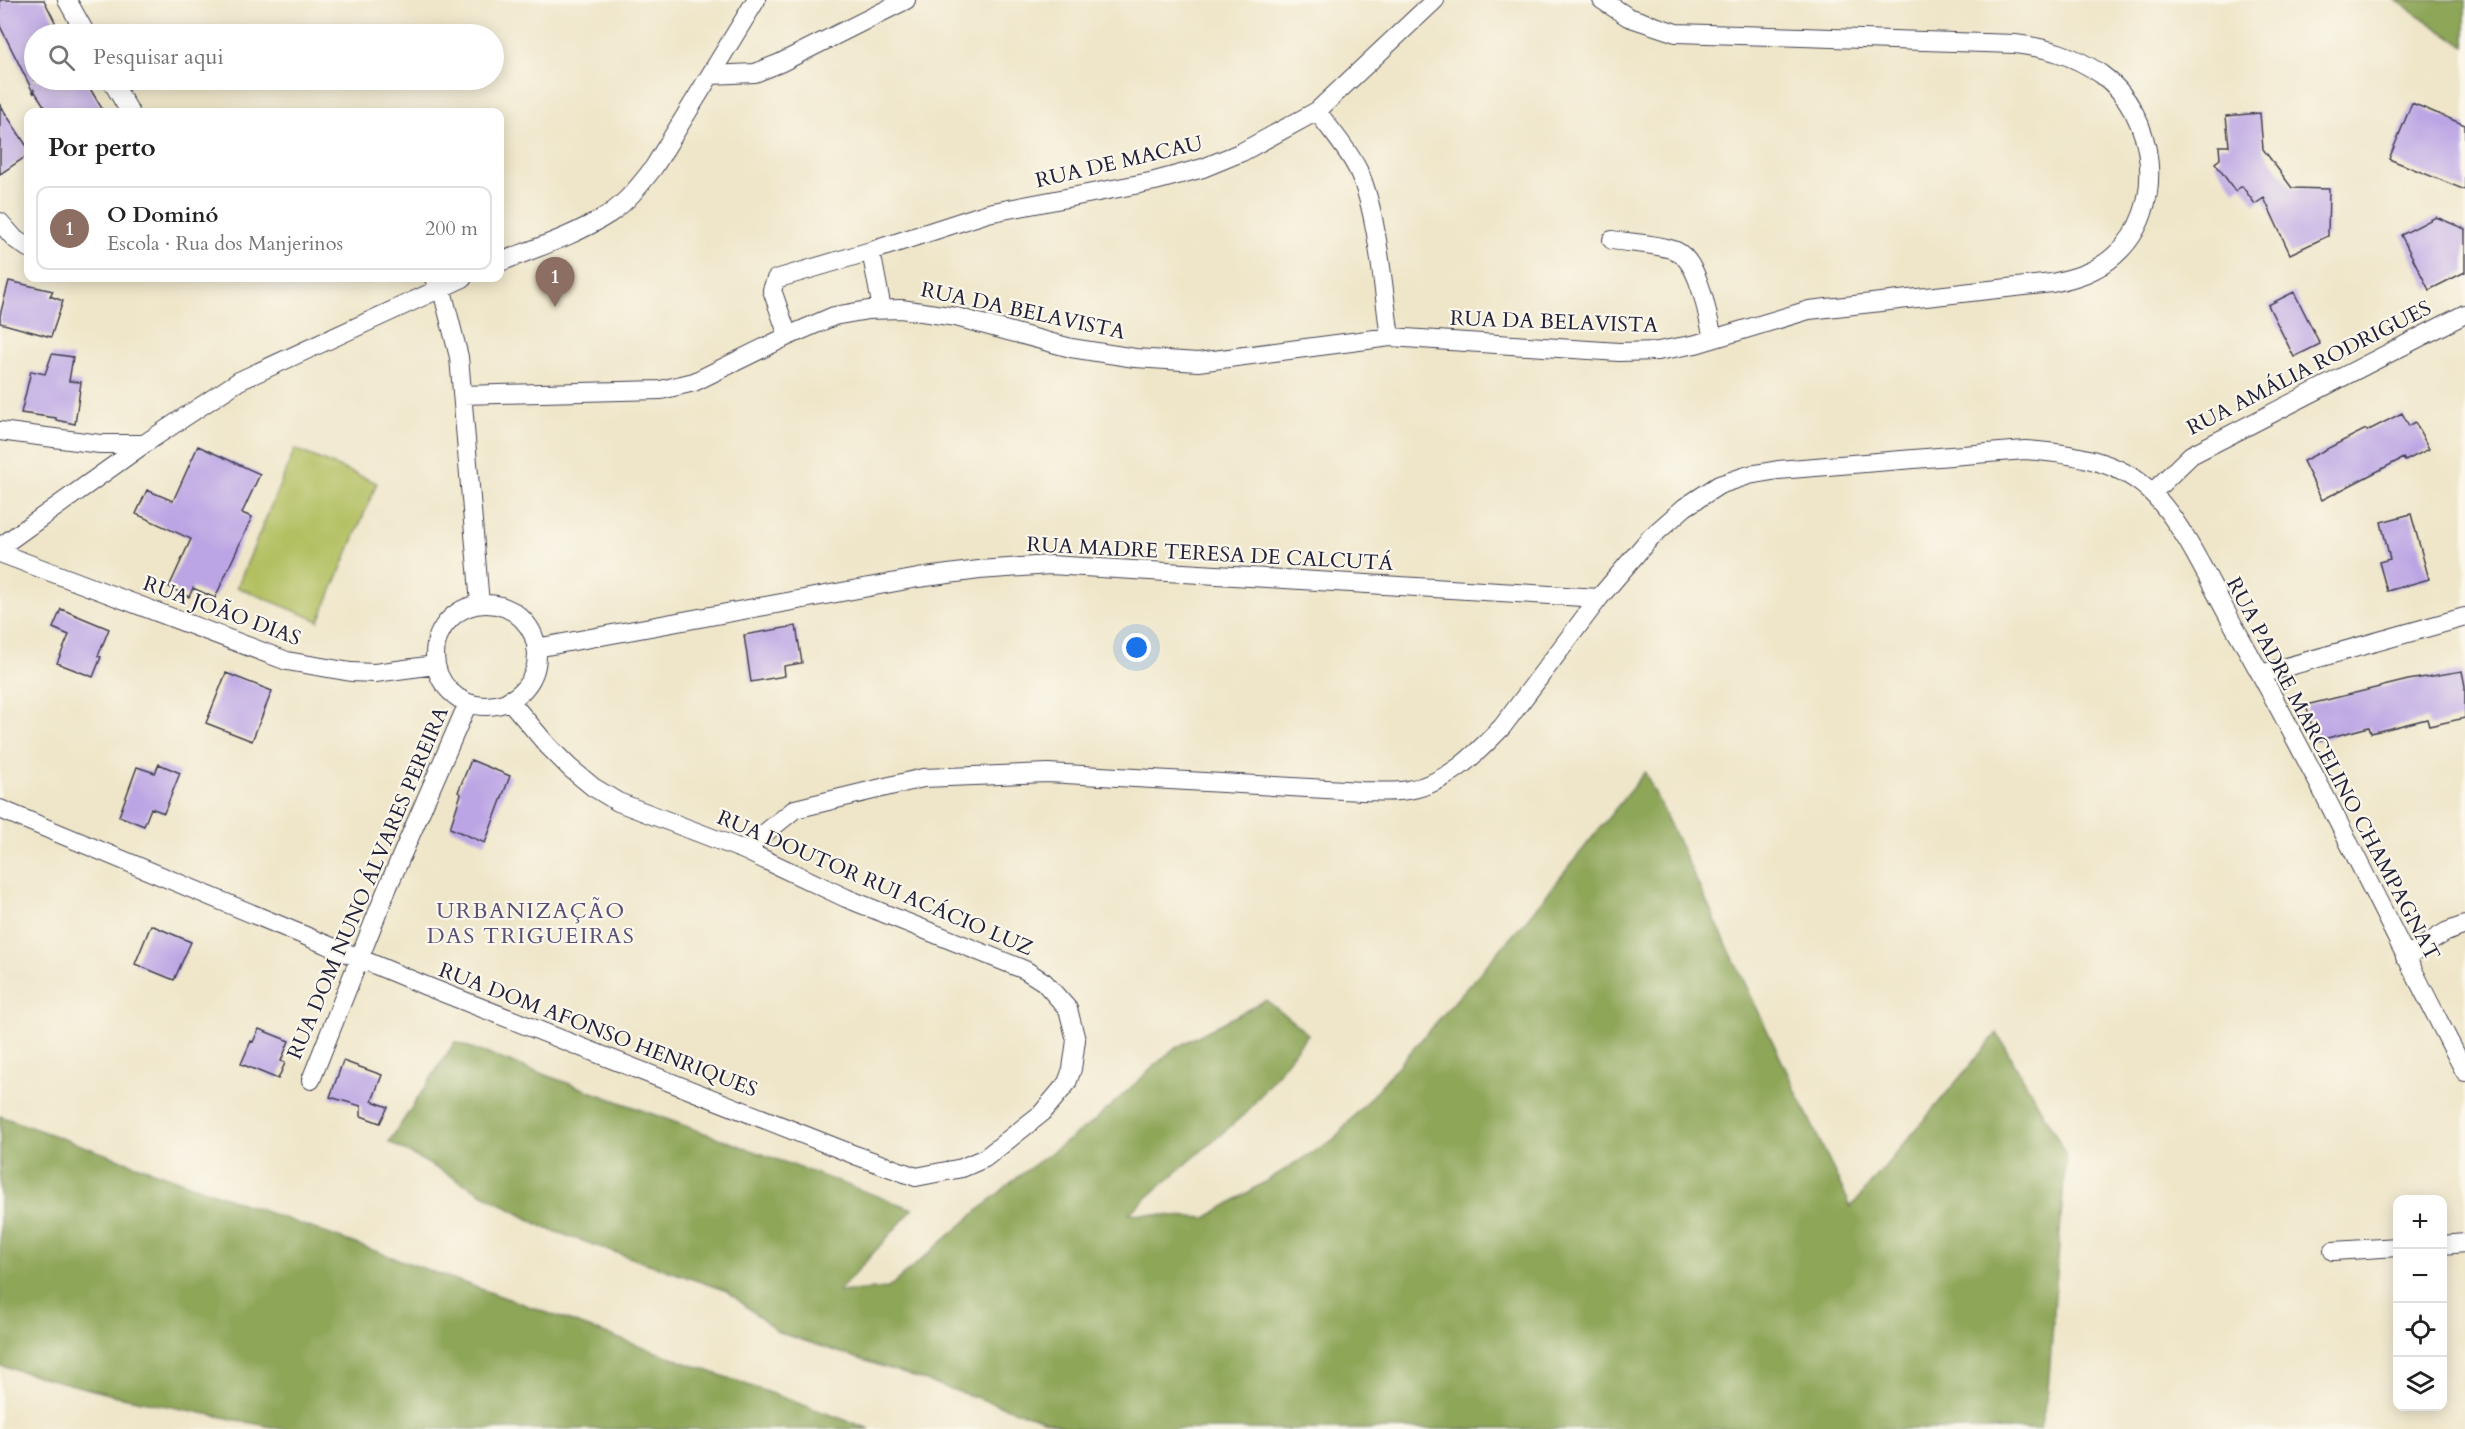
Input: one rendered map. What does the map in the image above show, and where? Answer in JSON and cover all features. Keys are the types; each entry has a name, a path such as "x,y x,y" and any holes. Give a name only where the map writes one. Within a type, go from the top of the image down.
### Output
{"street":[{"path":"67,0 80,24"},
{"path":"504,260 583,227 610,213 626,200 654,168 756,0"},
{"path":"711,75 755,73 780,63 906,0"},
{"name":"RUA DE MACAU","path":"788,336 772,290 776,279 988,213 1155,181 1203,168 1242,152 1317,111 1435,0"},
{"name":"RUA DA BELAVISTA","path":"462,395 661,390 694,382 834,316 868,309 901,309 956,317 1071,348 1135,358 1198,362 1389,337 1619,352 1658,351 1713,338 1809,310 2052,283 2078,278 2102,266 2116,255 2132,235 2142,214 2150,165 2139,122 2121,95 2102,76 2079,61 2049,48 2015,44 1676,33 1628,17 1602,0"},
{"path":"117,90 128,108"},
{"path":"1317,111 1359,171 1364,185 1375,238 1389,337"},
{"path":"0,222 24,245"},
{"path":"1612,240 1677,252 1692,268 1700,286 1713,338"},
{"path":"871,251 882,309"},
{"path":"0,547 144,444 239,381 436,282 459,357 480,604"},
{"name":"RUA AMÁLIA RODRIGUES","path":"2152,493 2191,454 2465,314"},
{"path":"0,431 100,444 144,444"},
{"path":"744,850 795,809 924,778 1048,773 1361,790 1407,790 1437,781 1482,748 1502,727 1599,598 1650,538 1685,507 1719,485 1749,475 1778,470 2025,450 2059,453 2088,459 2116,470 2152,493"},
{"name":"RUA PADRE MARCELINO CHAMPAGNAT","path":"2152,493 2177,525 2261,674 2465,1072"},
{"name":"RUA JOÃO DIAS","path":"0,553 287,661 351,672 375,673 435,665"},
{"name":"RUA MADRE TERESA DE CALCUTÁ","path":"536,648 918,578 979,570 1050,565 1599,598"},
{"path":"480,604 496,605 511,610 523,620 532,633 536,648 536,664 531,678 522,691 496,705 482,706 468,703 452,694 441,681 435,665 435,648 440,632 450,618 464,609 480,604"},
{"path":"2261,674 2465,617"},
{"name":"RUA DOUTOR RUI ACÁCIO LUZ","path":"509,700 548,746 593,787 618,802 744,850 846,898 1025,970 1044,982 1068,1009 1076,1041 1072,1069 1067,1083 1042,1113 985,1158 962,1168 916,1177"},
{"name":"RUA DOM NUNO ÁLVARES PEREIRA","path":"310,1080 359,958 468,703"},
{"name":"RUA DOM AFONSO HENRIQUES","path":"0,809 359,958 916,1177"},
{"path":"2405,957 2446,932 2465,925"},
{"path":"2447,1245 2465,1244"},
{"path":"2333,1251 2393,1248"}],"green space":[{"path":"2396,0 2465,0 2465,47"},
{"path":"295,449 377,483 319,621 237,587"},
{"path":"1645,772 1851,1207 1997,1033 2066,1153 2048,1390 2040,1429 1071,1429 778,1332 727,1291 545,1228 389,1142 455,1042 913,1209 838,1292 888,1288 1015,1179 1094,1121 1173,1049 1266,1000 1308,1034 1248,1111 1129,1213 1206,1218 1333,1140 1527,919"},
{"path":"0,1116 870,1429 282,1429 112,1395 0,1366"}],"building":[{"path":"0,0 44,0 56,24 24,24 24,74 0,26"},
{"path":"34,90 91,90 102,108 45,108"},
{"path":"2412,103 2465,125 2465,190 2389,159"},
{"path":"0,105 24,142 24,158 0,174"},
{"path":"2260,113 2263,149 2292,188 2329,189 2328,236 2290,254 2264,198 2255,204 2242,186 2235,191 2215,163 2220,159 2219,146 2229,146 2226,116"},
{"path":"2436,217 2465,229 2465,272 2429,290 2401,235"},
{"path":"9,281 53,291 50,296 63,301 51,337 0,323"},
{"path":"2294,292 2320,344 2294,357 2268,305"},
{"path":"52,354 73,357 69,381 81,382 75,424 56,420 56,418 21,413 31,371 45,374"},
{"path":"2402,413 2409,426 2415,422 2429,449 2405,461 2403,458 2322,500 2303,461"},
{"path":"198,446 260,474 242,513 252,517 215,598 193,588 189,597 169,587 191,539 136,514 147,490 173,501"},
{"path":"2411,514 2429,579 2387,591 2379,562 2390,559 2381,522"},
{"path":"61,609 109,629 98,656 101,657 93,677 57,663 69,635 53,628"},
{"path":"796,626 802,663 784,666 785,676 751,682 744,635"},
{"path":"2462,671 2465,686 2465,718 2429,726 2427,719 2371,733 2369,727 2316,741 2306,705 2408,680"},
{"path":"226,673 272,691 252,741 206,723"},
{"path":"471,760 510,776 485,843 450,828 461,794 458,792"},
{"path":"159,764 180,773 164,813 151,808 144,826 119,816 137,767 155,773"},
{"path":"151,925 191,942 174,980 135,964"},
{"path":"259,1029 289,1041 281,1061 285,1063 278,1079 241,1064"},
{"path":"343,1061 382,1075 372,1101 388,1107 380,1123 361,1116 361,1106 330,1097"}],"place":[{"name":"O Dominó","path":"555,307"}],"district":[{"name":"URBANIZAÇÃO DAS TRIGUEIRAS","path":"531,924"}]}
